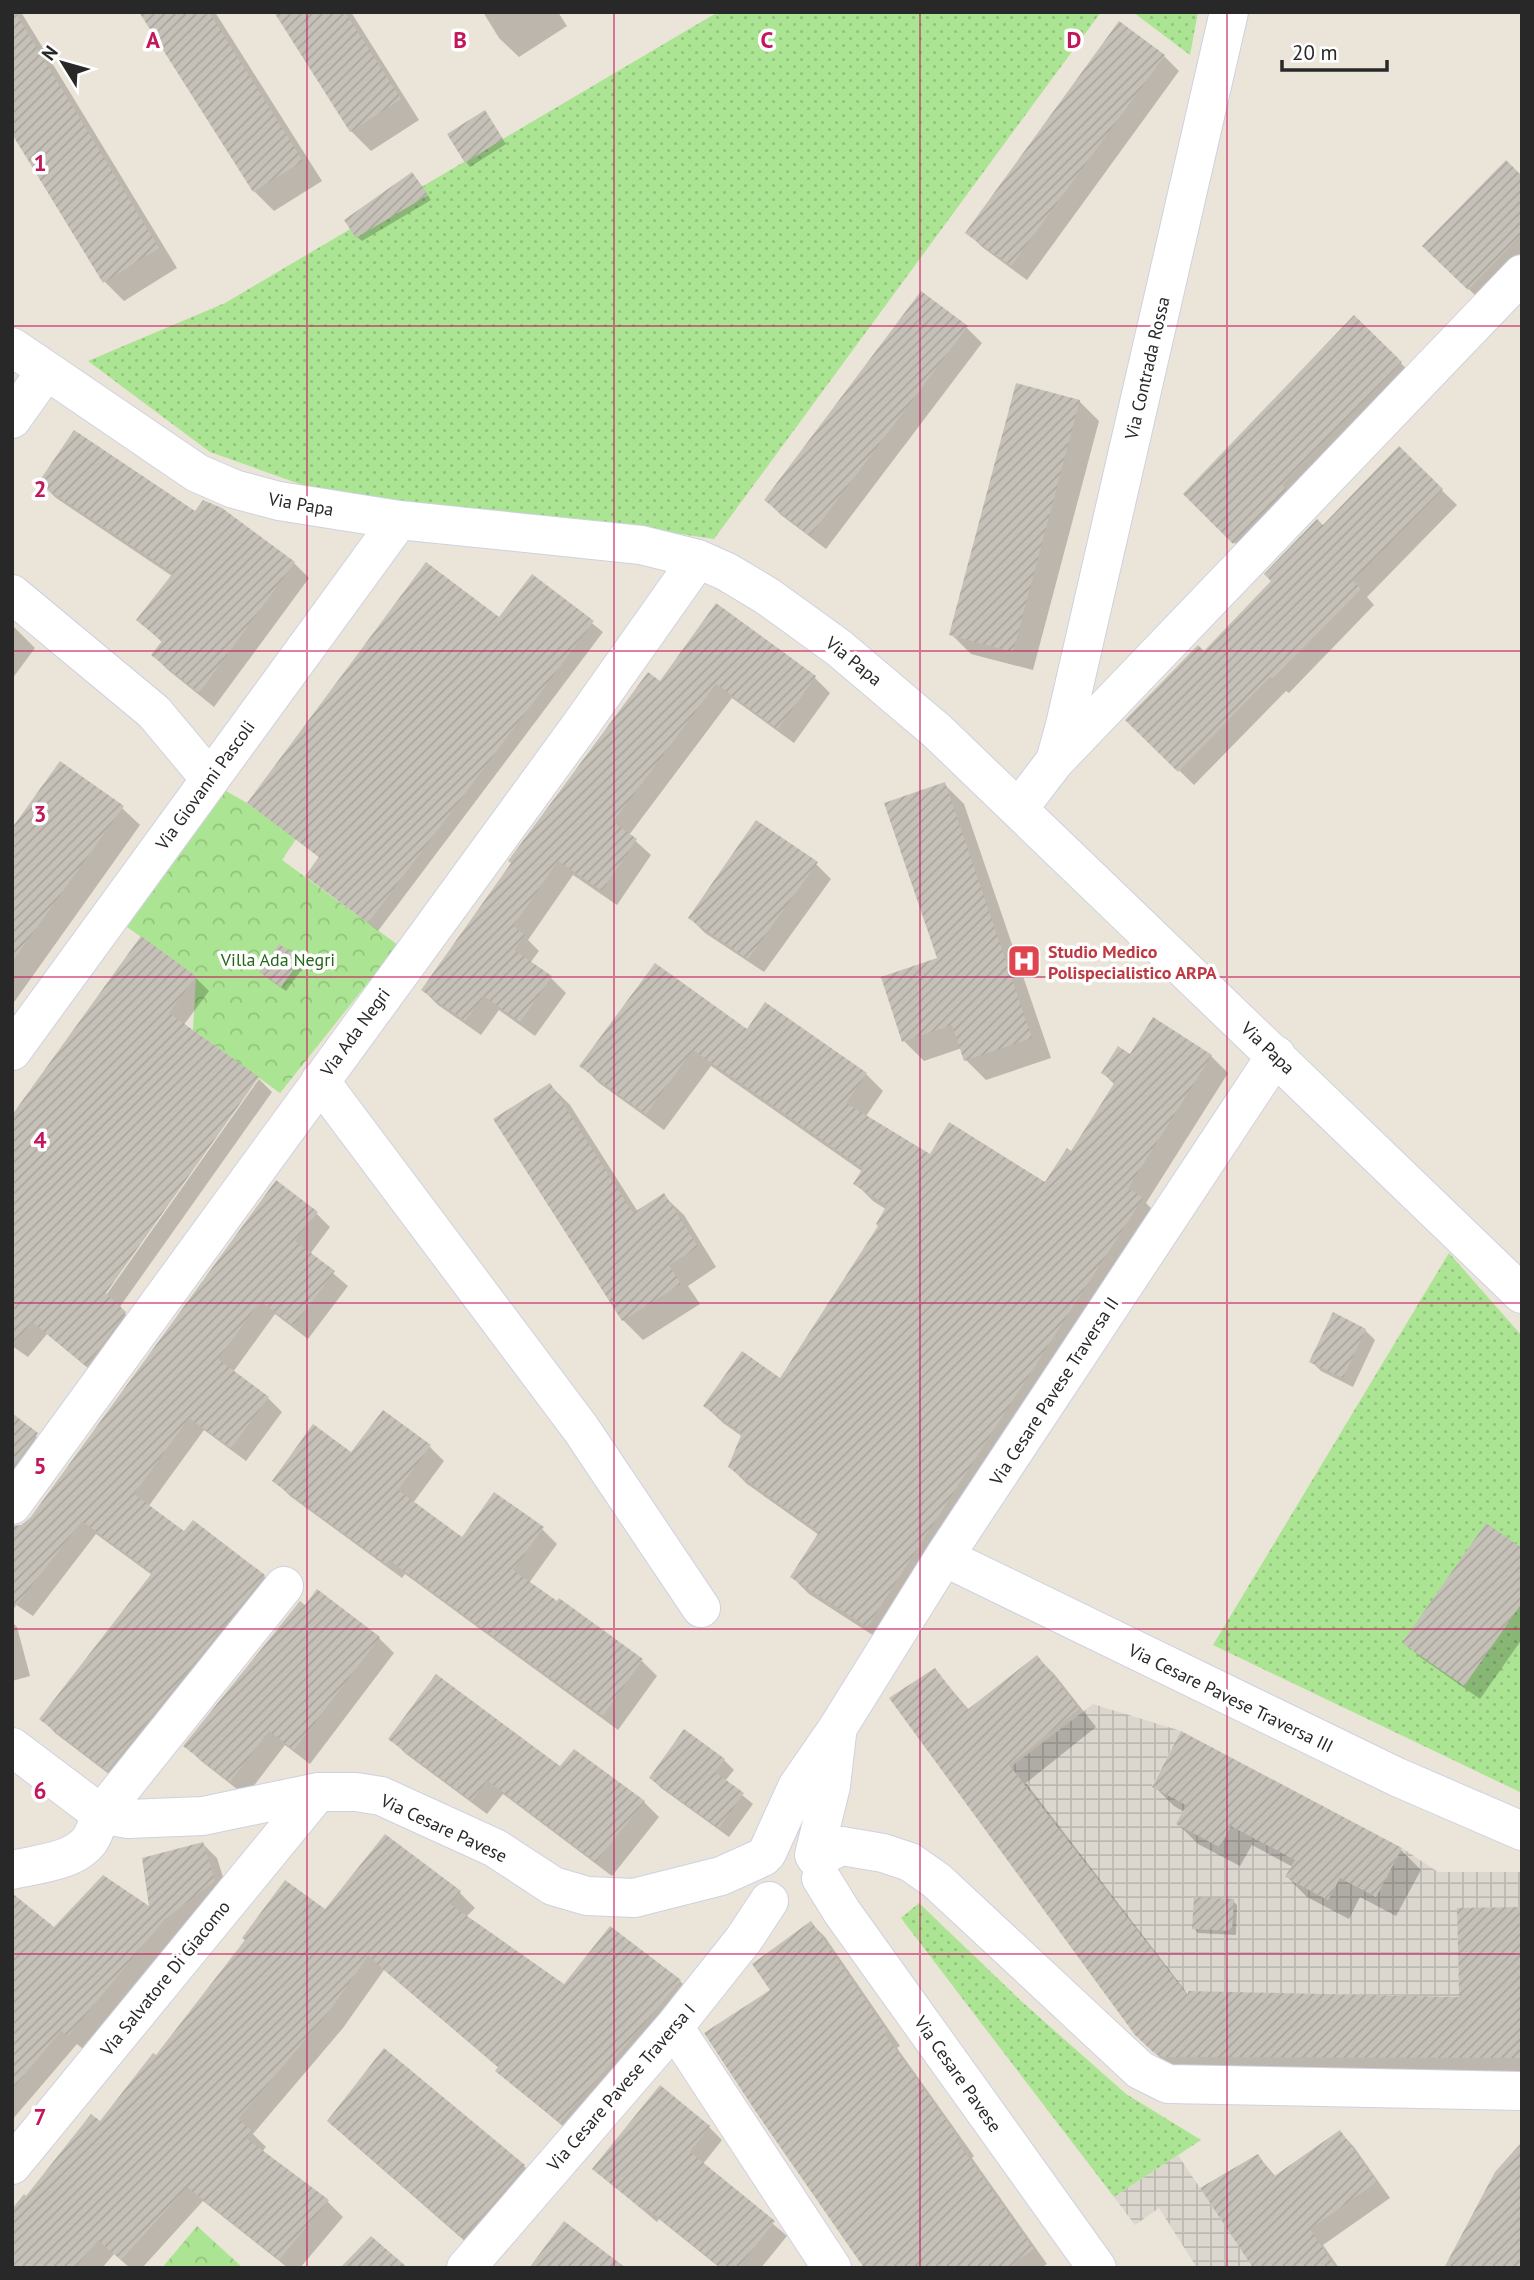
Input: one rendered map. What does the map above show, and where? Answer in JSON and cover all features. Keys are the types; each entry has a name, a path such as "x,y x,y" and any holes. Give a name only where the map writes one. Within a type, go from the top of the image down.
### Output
{"street":[{"name":"Via Contrada Rossa","path":"1055,761 1229,12"},
{"name":"Via Contrada Rossa","path":"1019,808 1055,761 1522,274"},
{"name":"Via Papa","path":"12,347 197,473 234,489 279,501 399,520 641,545 698,559 727,572 767,596 839,648 937,731 1522,1294"},
{"path":"12,419 46,372"},
{"name":"Via Giovanni Pascoli","path":"12,1051 399,520"},
{"name":"Via Ada Negri","path":"12,1505 580,726 698,559"},
{"path":"12,594 154,712 210,779"},
{"path":"1019,808 1021,779 1028,763 1040,746 1065,724"},
{"name":"Via Cesare Pavese Traversa II","path":"765,1855 797,1787 837,1729 944,1557 1276,1055"},
{"path":"320,1081 581,1429 701,1608"},
{"name":"Via Cesare Pavese Traversa III","path":"944,1557 1397,1777 1522,1831"},
{"path":"12,1870 59,1859 80,1849 90,1839 101,1814 284,1586"},
{"name":"Via Cesare Pavese Traversa II","path":"817,1864 831,1786 837,1729"},
{"path":"12,1747 101,1814"},
{"name":"Via Cesare Pavese","path":"101,1814 128,1819 203,1816 318,1791 381,1796 495,1848 554,1885 587,1896 634,1898 720,1876 765,1855"},
{"name":"Via Salvatore Di Giacomo","path":"12,2165 318,1791"},
{"path":"790,1843 807,1849 817,1864 814,1896 806,1903 787,1908 769,1901 763,1894 757,1875 765,1855 774,1847 790,1843"},
{"path":"817,1864 842,1846 883,1853 910,1862 937,1881 1140,2070 1168,2084 1522,2091"},
{"name":"Via Cesare Pavese","path":"817,1864 842,1913 1097,2268"},
{"name":"Via Cesare Pavese Traversa I","path":"466,2268 674,2027 744,1939 769,1901"},
{"path":"674,2027 832,2268"}],"green space":[{"path":"718,12 1101,12 714,539 627,526 331,495 210,452 88,361 225,303"},
{"path":"1133,12 1198,12 1190,55"},
{"name":"Villa Ada Negri","path":"226,791 296,839 282,860 398,945 280,1093 193,1030 196,976 127,927"},
{"path":"1449,1253 1522,1336 1522,1793 1213,1645"},
{"path":"919,1903 1021,2001 1126,2094 1201,2140 1114,2197 901,1918"},
{"path":"197,2226 243,2268 162,2268"}],"shaded area":[{"path":"1093,1704 1181,1731 1152,1786 1186,1805 1176,1824 1219,1847 1231,1826 1295,1860 1285,1878 1328,1900 1340,1878 1376,1897 1402,1848 1438,1872 1522,1872 1522,1907 1457,1909 1459,1997 1184,1991 1011,1767"},
{"path":"1178,2155 1253,2268 1197,2268 1159,2208 1135,2225 1114,2197"}],"building":[{"path":"12,12 15,12 159,248 103,283 12,134"},
{"path":"139,12 209,12 303,161 253,192"},
{"path":"274,12 345,12 401,99 350,132"},
{"path":"1119,21 1165,55 1011,266 965,233"},
{"path":"485,110 503,139 465,163 447,134"},
{"path":"1506,160 1522,176 1522,234 1468,290 1422,246"},
{"path":"412,172 428,195 356,238 344,220"},
{"path":"921,291 968,326 810,536 764,500"},
{"path":"1354,315 1402,362 1282,485 1286,489 1233,544 1183,494"},
{"path":"1016,383 1080,400 1013,652 949,635"},
{"path":"74,430 195,511 203,500 222,508 295,562 199,693 151,655 162,641 136,620 173,573 38,483"},
{"path":"1399,446 1443,489 1353,581 1361,589 1273,679 1270,677 1178,772 1125,720 1198,645 1204,651 1271,581 1264,574 1317,519 1323,525"},
{"path":"426,562 499,617 532,574 594,621 368,923 305,876 319,857 247,803"},
{"path":"716,603 816,676 778,729 716,684 613,822 637,839 602,891 558,861 513,926 525,935 514,950 552,976 520,1022 484,996 465,1021 421,990 511,863 508,861 648,672 660,681"},
{"path":"60,761 124,806 12,962 12,828"},
{"path":"945,782 1032,1038 964,1061 952,1025 902,1042 881,977 937,958 884,803"},
{"path":"756,820 818,862 748,959 688,918"},
{"path":"141,936 196,976 169,1013 259,1077 106,1293 126,1312 86,1366 32,1322 12,1346 12,1115"},
{"path":"279,944 301,959 281,987 259,972"},
{"path":"655,963 747,1029 765,1002 867,1073 846,1103 930,1154 949,1122 1045,1182 1067,1148 1071,1151 1115,1082 1101,1073 1118,1046 1130,1054 1153,1017 1212,1055 1128,1188 1143,1198 867,1627 790,1577 819,1532 728,1467 742,1433 703,1406 742,1351 780,1378 878,1226 876,1224 887,1205 853,1184 863,1168 693,1050 646,1114 579,1066"},
{"path":"550,1083 633,1213 664,1193 698,1247 669,1265 681,1284 622,1321 493,1119"},
{"path":"276,1180 318,1212 295,1241 335,1271 294,1326 260,1301 218,1359 269,1397 231,1448 189,1418 134,1494 184,1531 193,1520 265,1575 107,1771 39,1719 152,1573 82,1521 12,1611 12,1526 21,1525 30,1518"},
{"path":"1333,1312 1366,1329 1343,1378 1309,1362"},
{"path":"383,1410 431,1445 398,1490 462,1537 494,1492 544,1527 513,1570 557,1601 559,1598 643,1659 603,1716 389,1560 386,1564 272,1481 313,1424 351,1452"},
{"path":"12,1413 38,1433 12,1468"},
{"path":"1486,1523 1522,1548 1522,1603 1464,1686 1402,1643"},
{"path":"317,1589 380,1637 294,1750 269,1731 230,1782 183,1746 300,1601 305,1605"},
{"path":"1037,1655 1079,1709 1009,1765 1188,1996 1188,1991 1459,1997 1457,1908 1522,1907 1522,2058 1163,2057 1153,2052 1135,2035 889,1698 935,1668 967,1710"},
{"path":"436,1674 560,1766 574,1749 645,1801 596,1862 487,1780 472,1801 388,1739"},
{"path":"684,1729 725,1759 715,1772 744,1793 719,1828 649,1778"},
{"path":"1181,1731 1402,1848 1376,1897 1340,1878 1328,1900 1285,1877 1295,1860 1231,1826 1220,1847 1176,1824 1186,1805 1152,1787"},
{"path":"385,1834 461,1891 450,1904 564,1984 610,1926 681,1980 560,2123 495,2071 498,2067 368,1956 328,2013 238,2119 252,2131 246,2138 329,2200 279,2260 187,2187 121,2260 98,2240 75,2268 12,2268 12,2209 24,2194 26,2196 91,2114 100,2121 153,2053 156,2055 245,1940 242,1938 285,1880 325,1909"},
{"path":"203,1842 215,1881 164,1920 68,2036 61,2031 12,2089 12,1893 54,1927 103,1875 149,1906 142,1858"},
{"path":"1194,1897 1234,1899 1232,1931 1192,1929"},
{"path":"811,1921 887,2031 884,2033 961,2141 958,2143 1034,2249 1007,2268 864,2268 704,2033 770,1990 752,1964"},
{"path":"384,2048 525,2165 463,2238 327,2121"},
{"path":"660,2085 710,2126 690,2152 775,2221 738,2268 721,2268 645,2207 643,2210 592,2169"},
{"path":"1340,2130 1377,2182 1310,2229 1336,2268 1253,2268 1200,2188 1258,2154 1273,2177"},
{"path":"1522,2142 1522,2268 1444,2268 1495,2172"},
{"path":"564,2221 626,2268 529,2268"},
{"path":"371,2236 408,2268 340,2268"}],"place":[{"name":"Studio Medico Polispecialistico ARPA","path":"1024,961"}]}
